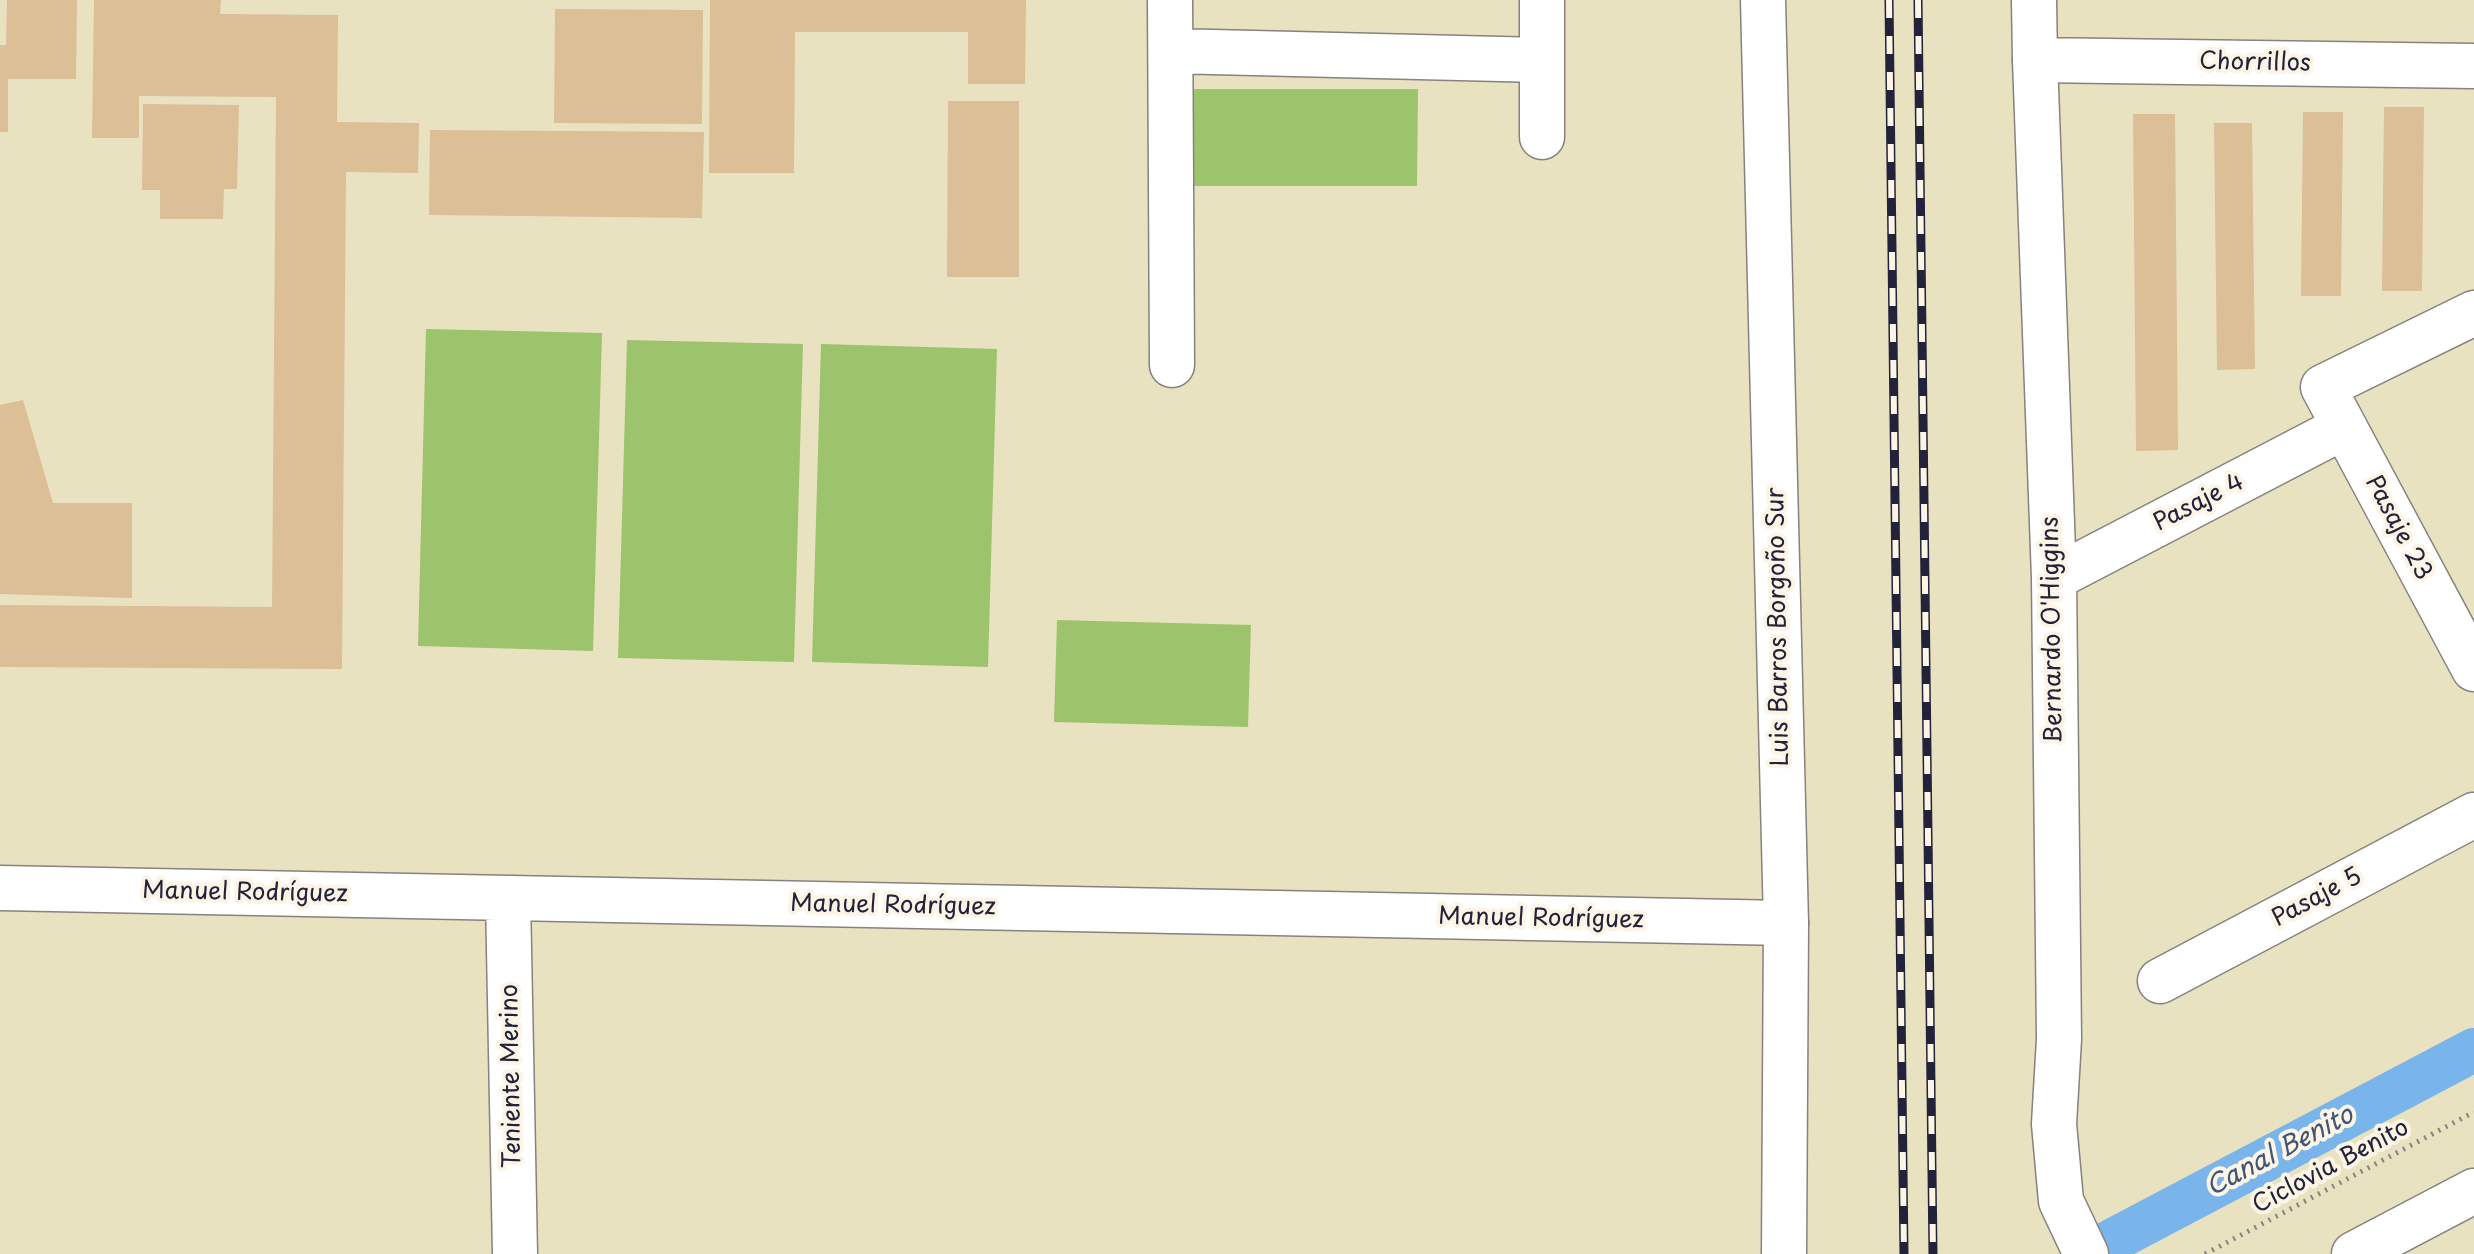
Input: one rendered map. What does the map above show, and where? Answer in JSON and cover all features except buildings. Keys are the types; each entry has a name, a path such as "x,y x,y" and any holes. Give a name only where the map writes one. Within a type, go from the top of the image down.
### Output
{"street":[{"path":"1170,0 1172,365"},
{"path":"1542,0 1542,137"},
{"name":"Luis Barros Borgoño Sur","path":"1763,0 1786,923 1784,1254"},
{"name":"Bernardo O'Higgins","path":"2034,0 2054,578 2059,1039 2054,1124 2061,1201 2086,1254"},
{"path":"1171,51 1542,60"},
{"name":"Chorrillos","path":"2035,60 2474,66"},
{"name":"Pasaje 23","path":"2474,313 2323,387 2474,669"},
{"name":"Pasaje 4","path":"2054,578 2344,427"},
{"name":"Pasaje 5","path":"2160,981 2474,815"},
{"name":"Manuel Rodríguez","path":"0,888 1786,923"},
{"name":"Teniente Merino","path":"508,898 515,1254"},
{"path":"2354,1254 2474,1191"}],"path":[{"name":"Ciclovia Benito","path":"2205,1254 2474,1112"}],"green space":[{"path":"1188,89 1418,89 1417,186 1187,186"},
{"path":"426,329 602,333 593,651 418,646"},
{"path":"627,340 803,344 794,662 618,658"},
{"path":"821,344 997,349 988,667 812,662"},
{"path":"1057,620 1251,625 1248,727 1054,722"}],"waterway":[{"name":"Canal Benito","path":"2087,1254 2474,1050"}],"railway":[{"path":"1889,0 1904,1254"},
{"path":"1918,0 1933,1254"}]}
